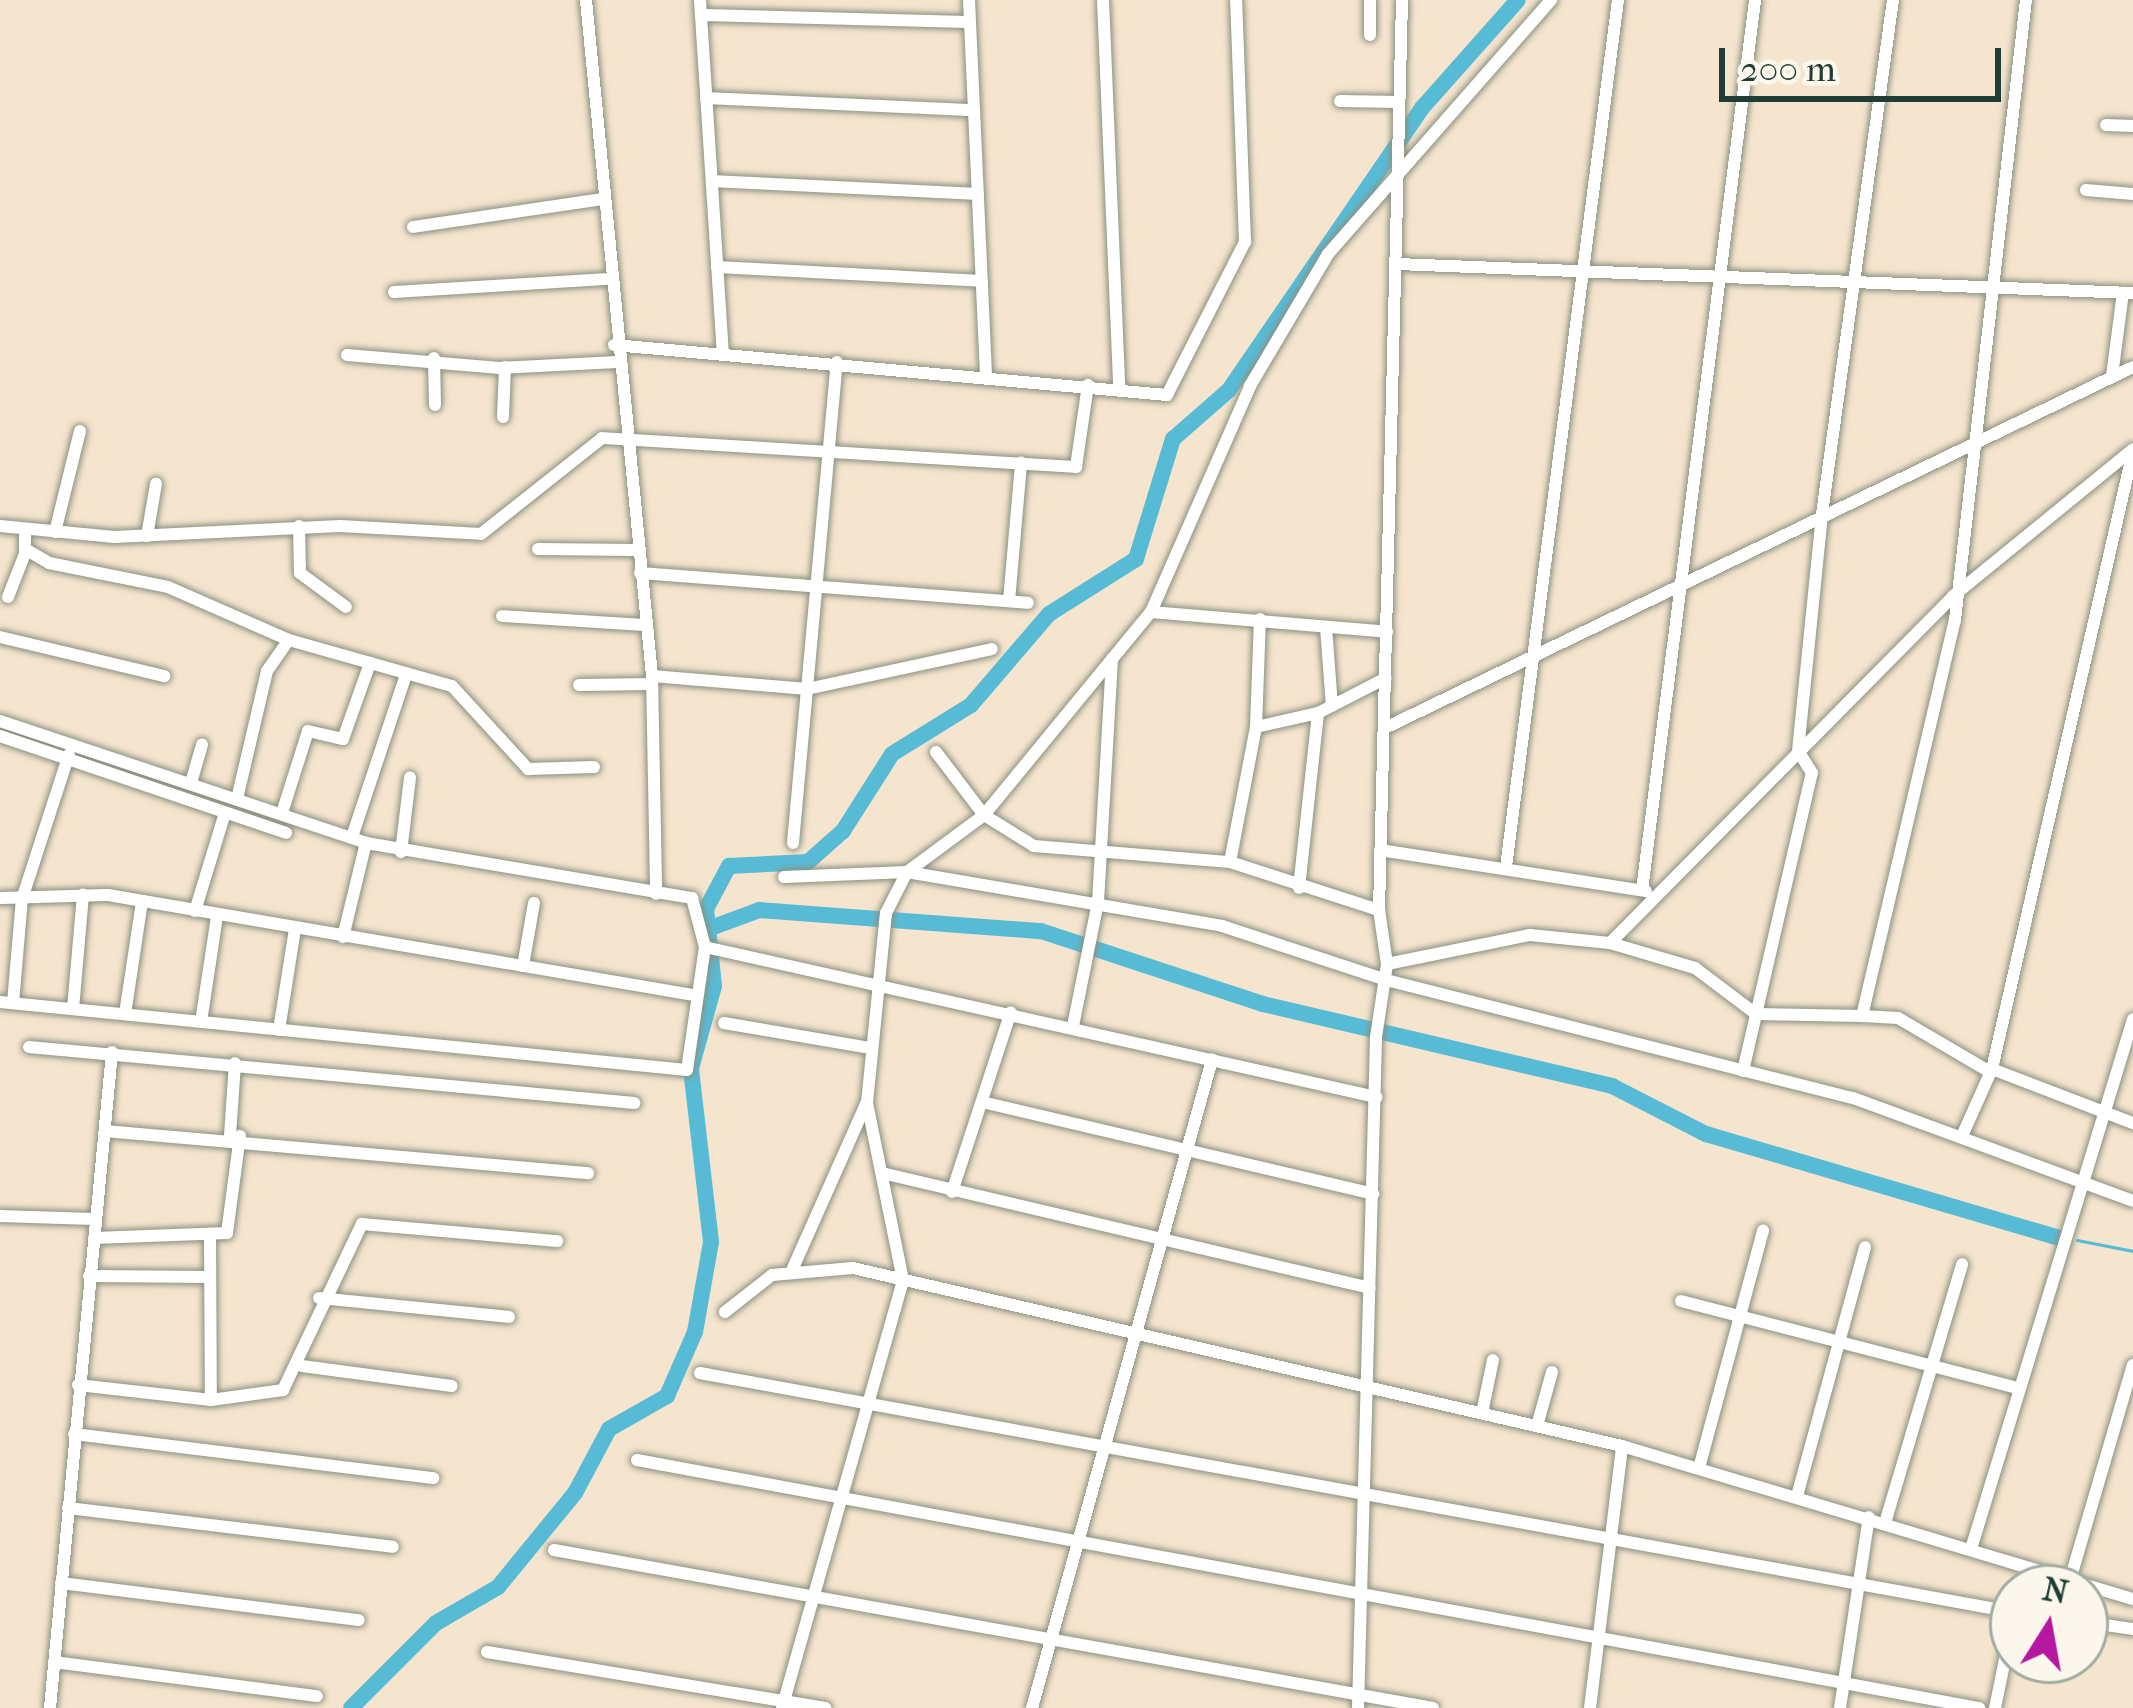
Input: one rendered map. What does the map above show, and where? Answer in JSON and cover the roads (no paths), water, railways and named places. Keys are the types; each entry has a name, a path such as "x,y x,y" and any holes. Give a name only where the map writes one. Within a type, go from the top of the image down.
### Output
{"street":[{"path":"586,0 614,345 652,680 656,894"},
{"path":"700,0 723,353"},
{"path":"968,0 986,373"},
{"path":"1103,0 1119,388"},
{"path":"614,345 986,373 1167,394 1245,242 1236,0"},
{"path":"1370,0 1370,35"},
{"path":"1358,1701 1360,1491 1376,1031 1387,980 1379,910 1402,0"},
{"path":"783,1705 903,1280 867,1103 885,920 907,872 984,814 1151,612 1250,386 1328,254 1399,179 1551,0"},
{"path":"1506,867 1618,0"},
{"path":"1642,890 1755,0"},
{"path":"1799,761 1822,514 1893,0"},
{"path":"1862,1016 1953,596 2026,0"},
{"path":"701,15 970,22"},
{"path":"706,98 974,110"},
{"path":"1340,101 1399,102"},
{"path":"2106,125 2133,126"},
{"path":"712,181 978,194"},
{"path":"2086,190 2133,194"},
{"path":"412,227 602,199"},
{"path":"1397,264 2128,293 2112,376"},
{"path":"717,267 982,281"},
{"path":"394,292 609,279"},
{"path":"347,355 505,367 617,362"},
{"path":"434,358 435,405"},
{"path":"793,843 837,362"},
{"path":"503,417 505,367"},
{"path":"1387,727 1536,662 1971,436 2133,367"},
{"path":"0,526 146,536 299,526 481,534 602,438 1076,467 1088,385"},
{"path":"55,532 80,430"},
{"path":"1610,943 1799,761 1953,596 2133,450"},
{"path":"1962,1136 1988,1070 2133,450"},
{"path":"1009,601 1021,464"},
{"path":"146,536 156,484"},
{"path":"299,526 300,574 346,607"},
{"path":"8,597 26,550 25,530"},
{"path":"538,549 638,550"},
{"path":"26,550 168,587 289,640 457,688 528,769 595,767"},
{"path":"640,573 1028,603"},
{"path":"1151,612 1388,632"},
{"path":"502,616 646,625"},
{"path":"1230,862 1256,727 1261,619"},
{"path":"1326,627 1332,706"},
{"path":"0,637 164,676"},
{"path":"237,799 267,671 289,640"},
{"path":"579,685 652,680 807,689 992,649"},
{"path":"1073,1026 1099,902 1097,857 1112,657"},
{"path":"282,813 308,730 343,739 370,663"},
{"path":"352,837 406,674"},
{"path":"1256,727 1318,713 1387,678"},
{"path":"1299,888 1318,713"},
{"path":"0,721 224,816 286,832"},
{"path":"0,736 70,751 191,783 400,852 695,899 705,946 693,995 687,1070 6,1002 22,898 70,751"},
{"path":"191,783 202,745"},
{"path":"936,752 984,814 1034,846 1097,857 1230,862 1379,910"},
{"path":"1743,1072 1812,773 1799,761"},
{"path":"400,852 410,778"},
{"path":"195,911 224,816"},
{"path":"343,937 366,843"},
{"path":"1381,850 1660,893"},
{"path":"784,877 907,872 1222,926 1387,980 1490,998 1962,1136 2133,1202"},
{"path":"73,1009 83,894"},
{"path":"0,898 83,894 142,901 693,995"},
{"path":"125,1014 142,901"},
{"path":"523,966 534,903"},
{"path":"201,1022 217,916"},
{"path":"279,1030 295,928"},
{"path":"1387,964 1530,935 1610,943 1695,968 1756,1014 1898,1018 1988,1070 2107,1119 2133,1123"},
{"path":"705,946 1376,1097"},
{"path":"952,1192 1011,1012"},
{"path":"724,1022 871,1048"},
{"path":"1971,1549 2132,1026"},
{"path":"28,1047 634,1103"},
{"path":"50,1708 112,1052"},
{"path":"1032,1708 1195,1154 1212,1060"},
{"path":"94,1238 210,1234 236,1224 235,1063"},
{"path":"982,1102 1373,1194"},
{"path":"725,1312 793,1268 867,1103"},
{"path":"106,1131 235,1136 303,1152 588,1173"},
{"path":"883,1173 1370,1288"},
{"path":"0,1216 93,1219"},
{"path":"78,1385 211,1400 283,1390 302,1366 319,1298 351,1233 371,1222 557,1241"},
{"path":"1699,1468 1763,1229"},
{"path":"210,1234 211,1400"},
{"path":"1797,1496 1865,1246"},
{"path":"1885,1522 1962,1264"},
{"path":"793,1268 903,1280 1622,1446 2019,1564"},
{"path":"89,1276 210,1277"},
{"path":"319,1298 508,1317"},
{"path":"1681,1301 2018,1388"},
{"path":"1482,1413 1493,1360"},
{"path":"2075,1564 2133,1365"},
{"path":"302,1366 452,1386"},
{"path":"1537,1426 1552,1372"},
{"path":"700,1373 1360,1491 1989,1611"},
{"path":"74,1434 434,1478"},
{"path":"1591,1708 1622,1446"},
{"path":"637,1460 1978,1708"},
{"path":"68,1508 393,1547"},
{"path":"1840,1708 1869,1517"},
{"path":"554,1550 814,1598 1053,1632 1358,1701 1433,1708"},
{"path":"61,1583 359,1620"},
{"path":"487,1652 783,1705 824,1708"},
{"path":"54,1662 317,1696"}],"waterway":[{"path":"351,1708 436,1623 498,1587 575,1493 609,1429 667,1396 695,1332 711,1242 691,1068 714,986 706,909 729,866 808,862 843,831 892,754 971,705 1049,614 1136,559 1173,439 1229,390 1422,108 1518,0"},
{"path":"708,929 759,910 1041,931 1263,1004 1612,1086 1706,1134 2062,1239"},
{"path":"2077,1240 2133,1251"}]}
